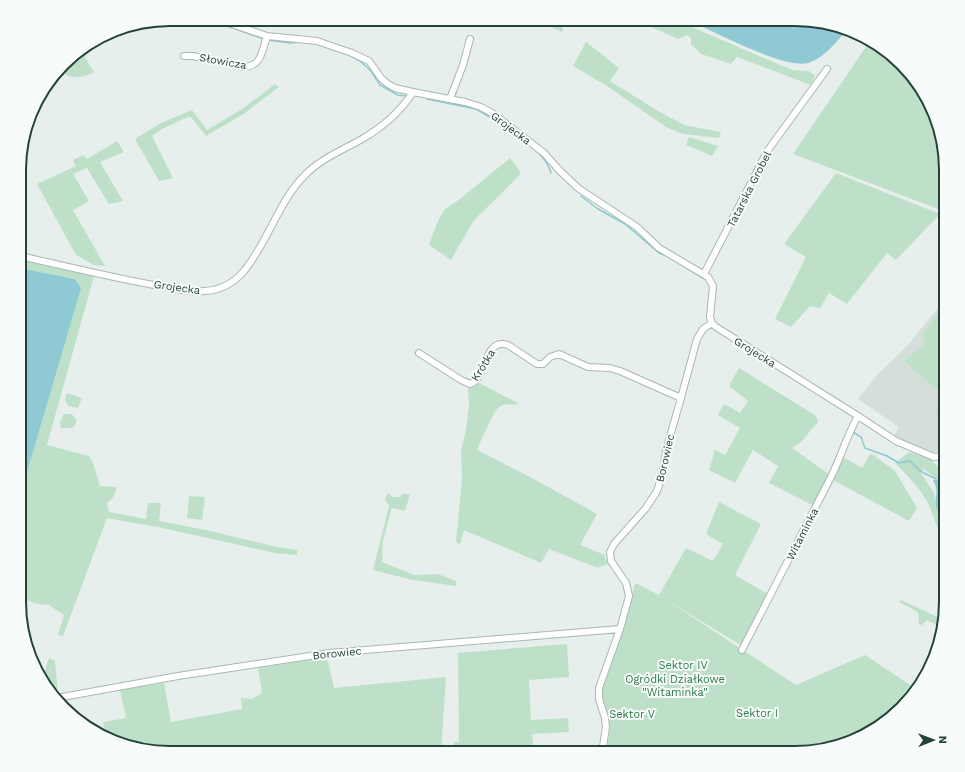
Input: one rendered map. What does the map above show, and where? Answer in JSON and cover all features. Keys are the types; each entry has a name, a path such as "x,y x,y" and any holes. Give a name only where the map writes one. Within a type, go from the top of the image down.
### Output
{"street":[{"path":"238,26 267,36 317,41 352,53 370,61 381,78 388,84 395,88 413,92"},
{"name":"Słowicza","path":"184,56 193,56 244,67 251,67 256,64 260,58 267,36"},
{"path":"450,99 463,65 470,40"},
{"name":"Tatarska Grobel","path":"704,274 768,150 827,69"},
{"name":"Grojecka","path":"26,257 182,290 204,291 223,287 237,279 248,267 291,193 301,179 320,162 381,126 399,112 413,92 477,105 496,115 544,153 578,188 637,227 660,248 704,274"},
{"path":"704,274 711,281 712,286 710,311 712,323"},
{"name":"Grojecka","path":"712,323 733,338 896,441 934,457 939,457"},
{"name":"Borowiec","path":"603,746 606,727 605,718 599,699 599,688 620,629 629,592 626,584 611,561 611,550 614,544 646,508 657,491 661,479 667,446 697,339 703,329 712,323"},
{"name":"Krótka","path":"418,354 460,380 470,384 476,380 492,348 503,344 535,364 543,364 553,355 562,354 588,367 610,368 620,371 681,398"},
{"name":"Witaminka","path":"742,650 831,477 849,432 858,416"},
{"name":"Borowiec","path":"62,697 178,676 329,653 620,629"}],"shaded area":[{"path":"937,309 939,312 939,452 924,451 894,436 899,427 858,399 878,374 908,345"}],"green space":[{"path":"548,26 561,26 563,29 562,32"},
{"path":"649,26 689,26 792,70 809,71 815,76 811,85 737,57 731,64 701,54 691,44 691,38 687,35 678,39"},
{"path":"586,42 619,68 610,81 658,111 684,125 721,132 719,138 683,134 666,127 607,86 573,66"},
{"path":"867,45 897,68 915,90 928,115 938,151 939,209 793,154"},
{"path":"87,52 85,57 94,72 80,77 66,75 65,71 68,68"},
{"path":"275,84 279,87 245,113 206,136 190,116 162,129 152,136 173,178 159,181 135,139 161,123 192,110 207,130 242,109"},
{"path":"689,137 718,146 712,156 686,145"},
{"path":"117,141 124,152 100,162 123,201 109,204 87,168 73,174 89,201 73,210 105,266 94,265 76,255 37,184 76,166 73,160 83,155 87,159"},
{"path":"510,158 521,173 474,220 451,260 429,245 437,223 444,210 460,199"},
{"path":"836,173 939,214 896,260 887,253 847,304 829,293 820,308 810,306 791,327 775,319 806,257 784,244"},
{"path":"26,261 94,276 47,445 89,456 93,463 100,486 117,487 113,498 107,503 109,512 146,519 148,503 161,503 159,521 297,550 297,555 275,553 158,527 107,518 63,636 58,635 64,615 49,605 37,604 26,600 26,471 75,279 26,269"},
{"path":"939,312 939,390 932,386 904,361 925,344 922,335"},
{"path":"739,368 816,416 818,422 801,442 792,448 830,475 814,506 769,483 778,466 753,450 735,483 709,470 715,450 725,455 740,428 718,415 724,404 740,413 748,401 729,386"},
{"path":"479,383 518,403 516,405 509,404 500,406 498,408 490,421 477,450 597,514 580,545 605,555 605,559 609,563 598,568 549,549 541,563 464,530 460,545 456,542 462,479 461,451 466,430 469,405 468,388"},
{"path":"67,393 82,398 78,408 68,406 65,399"},
{"path":"939,404 939,419 937,411"},
{"path":"64,414 72,414 77,421 73,428 61,428 60,422"},
{"path":"909,452 926,457 937,465 939,469 939,482 924,469 921,473 934,493 936,507 939,514 939,531 925,497 895,463"},
{"path":"870,454 895,471 917,508 909,521 833,480 843,457 862,468"},
{"path":"388,493 393,497 400,497 402,494 410,494 405,511 392,508 391,510 383,541 382,562 414,575 438,574 456,581 456,586 413,580 373,570 389,506 385,499"},
{"path":"189,496 205,497 202,520 187,518"},
{"name":"Ogródki Działkowe \"Witaminka\"","path":"719,502 761,524 735,575 768,594 742,646 665,599 796,685 865,655 912,686 909,690 897,704 867,727 850,735 814,745 607,746 610,728 609,716 603,702 602,688 628,612 634,586 636,583 659,595 686,548 713,561 723,544 706,534"},
{"path":"901,600 938,617 937,625 927,620 922,625 919,624 918,612 899,602"},
{"path":"567,644 569,677 529,680 531,720 568,718 569,732 532,734 533,746 454,746 454,742 459,742 458,653"},
{"path":"327,657 334,688 446,677 441,746 161,746 133,741 105,730 103,722 126,718 120,690 164,683 171,722 242,709 241,698 252,699 262,693 258,668"},
{"path":"49,658 55,661 58,692 50,682 44,672"}],"water":[{"path":"701,26 804,26 842,34 820,57 808,63 797,64 766,55"},
{"path":"26,269 75,279 81,288 26,476"},
{"path":"936,479 939,482 939,516 936,506 936,488 933,481"}],"waterway":[{"path":"227,26 264,39"},
{"path":"268,40 291,43 300,42"},
{"path":"351,56 360,61 371,71 380,85 398,95 406,96"},
{"path":"427,99 476,109 500,123"},
{"path":"511,132 529,145 545,160 551,173"},
{"path":"581,196 598,209 625,224 659,253 669,257"},
{"path":"687,268 703,278"},
{"path":"853,432 861,437 865,448 887,456 899,463 910,461 920,471 936,479"}],"park label":[{"name":"Sektor IV","path":"683,665"},
{"name":"Sektor I","path":"757,713"},
{"name":"Sektor V","path":"632,714"}]}
